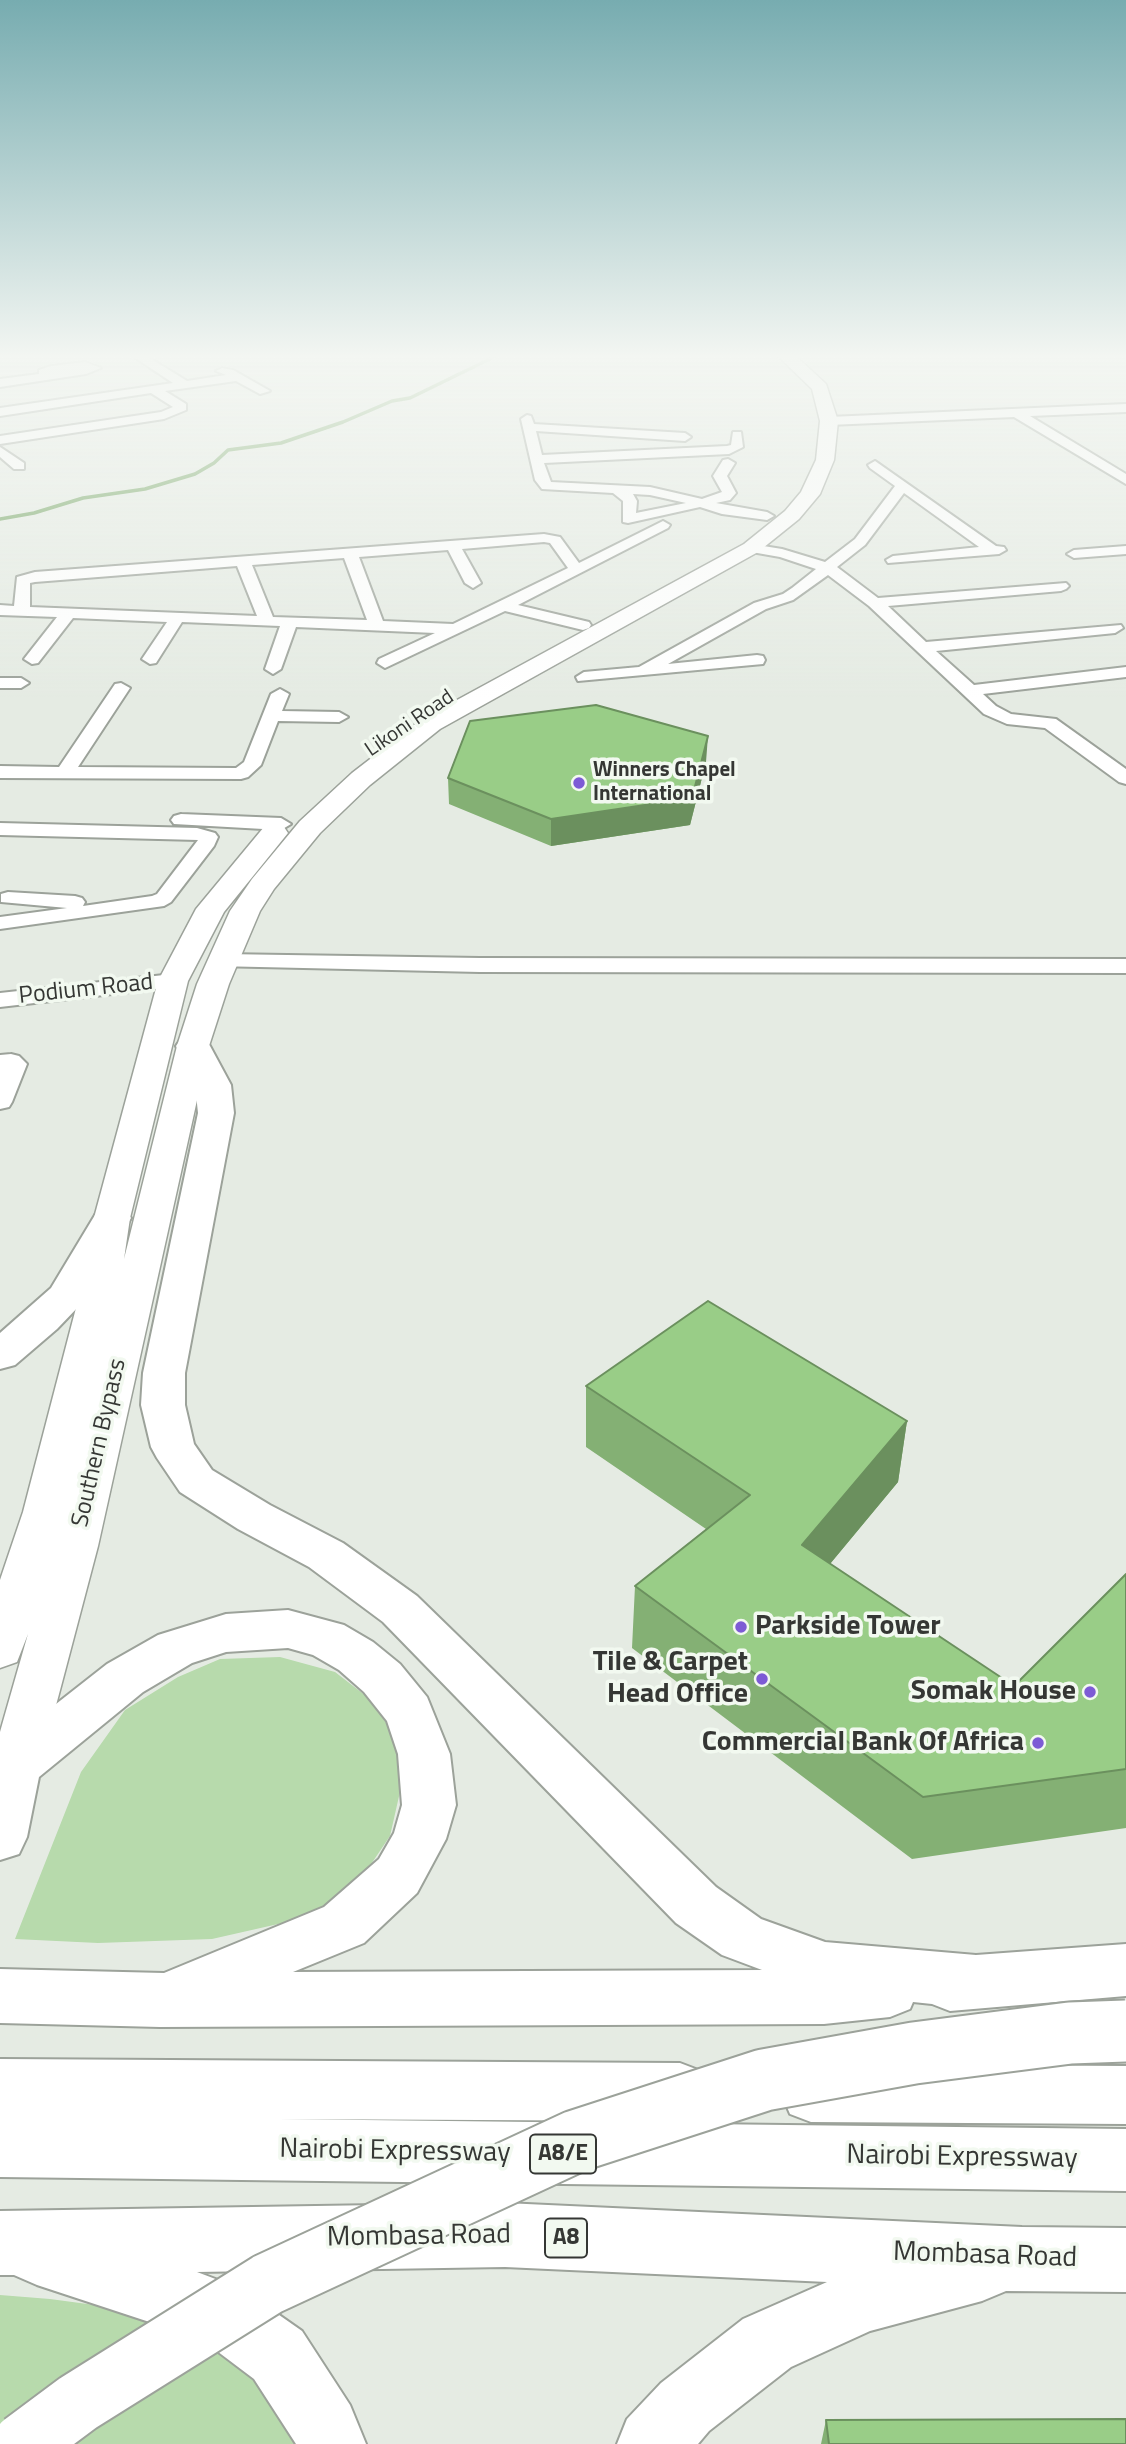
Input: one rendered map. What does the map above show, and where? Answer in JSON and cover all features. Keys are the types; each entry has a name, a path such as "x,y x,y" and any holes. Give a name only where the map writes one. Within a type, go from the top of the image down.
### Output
{"highway":[{"path":"193,1046 213,1085 216,1113 164,1373 163,1405 173,1447 196,1481 254,1517 326,1555 400,1609 696,1905 742,1937 825,1968 974,1981"},
{"path":"0,1355 43,1320 66,1296 113,1218"},
{"path":"15,1766 125,1678 174,1649 226,1633 288,1629 327,1639 356,1656 383,1678 410,1712 424,1754 429,1805 419,1839 398,1876 344,1925 249,1966 160,2000"},
{"name":"Southern Bypass","path":"0,1837 15,1766"},
{"path":"0,1996 160,2000 824,1997 974,1981 1126,1970"},
{"path":"23,2444 78,2403 268,2284 576,2141 764,2080 914,2053 1070,2033 1126,2031"},
{"path":"0,2088 1126,2095"},
{"name":"Nairobi Expressway","path":"0,2146 1126,2160"},
{"name":"Mombasa Road","path":"2,2243 505,2235 1022,2259 1126,2260"},
{"path":"2,2243 219,2312 278,2355 326,2429 331,2444"},
{"path":"652,2444 685,2407 766,2343 865,2299 1022,2259"}],"main road":[{"name":"Likoni Road","path":"113,1218 173,981 212,909 281,824 339,773 409,720 709,556 767,516 797,479 800,471"},
{"name":"Likoni Road","path":"193,1046 213,984 245,911 262,885 310,827 360,779 431,724 751,548 774,532 810,494 820,471"},
{"path":"281,824 310,827"},
{"name":"Southern Bypass","path":"15,1766 76,1546 193,1046"},
{"name":"Southern Bypass","path":"0,1649 45,1512 102,1282 113,1218"}],"street":[{"path":"541,471 542,480 547,486 561,489 612,488 661,492 722,510 767,516"},
{"path":"612,488 626,494 629,501 628,519 727,495 720,475 723,471"},
{"path":"883,471 999,550 893,560"},
{"path":"643,671 760,606 788,597 860,542 903,485"},
{"path":"382,668 577,570 603,550 663,525"},
{"path":"22,610 22,580 25,579 137,576 243,561 453,545 551,539 555,540 577,570"},
{"path":"453,545 473,583"},
{"path":"751,548 782,553 827,567 875,603 990,709 1007,719 1051,723 1057,726 1126,778"},
{"path":"1074,554 1126,550"},
{"path":"1106,551 1126,565"},
{"path":"350,553 376,624"},
{"path":"243,561 266,619"},
{"path":"875,603 1061,586"},
{"path":"479,599 497,610 583,625"},
{"path":"0,610 139,610 178,617 459,629"},
{"path":"32,659 69,612"},
{"path":"150,659 178,617"},
{"path":"273,669 290,620"},
{"path":"382,668 402,625"},
{"path":"925,647 1115,628"},
{"path":"584,677 757,660"},
{"path":"970,691 1126,672"},
{"path":"0,683 21,683"},
{"path":"66,772 121,688"},
{"path":"0,772 227,775 241,772 252,765 280,694"},
{"path":"271,716 339,717"},
{"path":"0,813 281,824"},
{"path":"0,829 197,834 208,837 207,842 164,898 144,905 0,923"},
{"path":"4,904 20,877"},
{"path":"4,904 144,905"},
{"path":"223,961 480,965 1126,966"},
{"name":"Podium Road","path":"0,1000 173,981"},
{"path":"0,1062 11,1061 15,1064 0,1102"}],"green space":[{"path":"280,1657 335,1672 370,1699 393,1733 402,1783 390,1836 357,1885 309,1917 212,1939 98,1943 15,1939 81,1772 125,1710 178,1677 220,1659"},
{"path":"0,2295 132,2310 245,2363 298,2444 0,2444"}],"building":[{"name":"Winners Chapel International","path":"596,705 708,736 692,798 551,819 448,778 470,721"},
{"path":"708,1301 907,1421 802,1545 1014,1686 1126,1574 1126,1769 923,1797 635,1586 750,1495 586,1386"},
{"path":"1126,2419 1126,2444 829,2444 826,2420"}],"waterway":[{"path":"0,519 34,513 83,498 145,489 200,471"}],"place":[{"name":"Winners Chapel International","path":"579,783"},
{"name":"Parkside Tower","path":"741,1627"},
{"name":"Tile & Carpet Head Office","path":"762,1679"},
{"name":"Somak House","path":"1090,1692"},
{"name":"Commercial Bank Of Africa","path":"1038,1743"}]}
